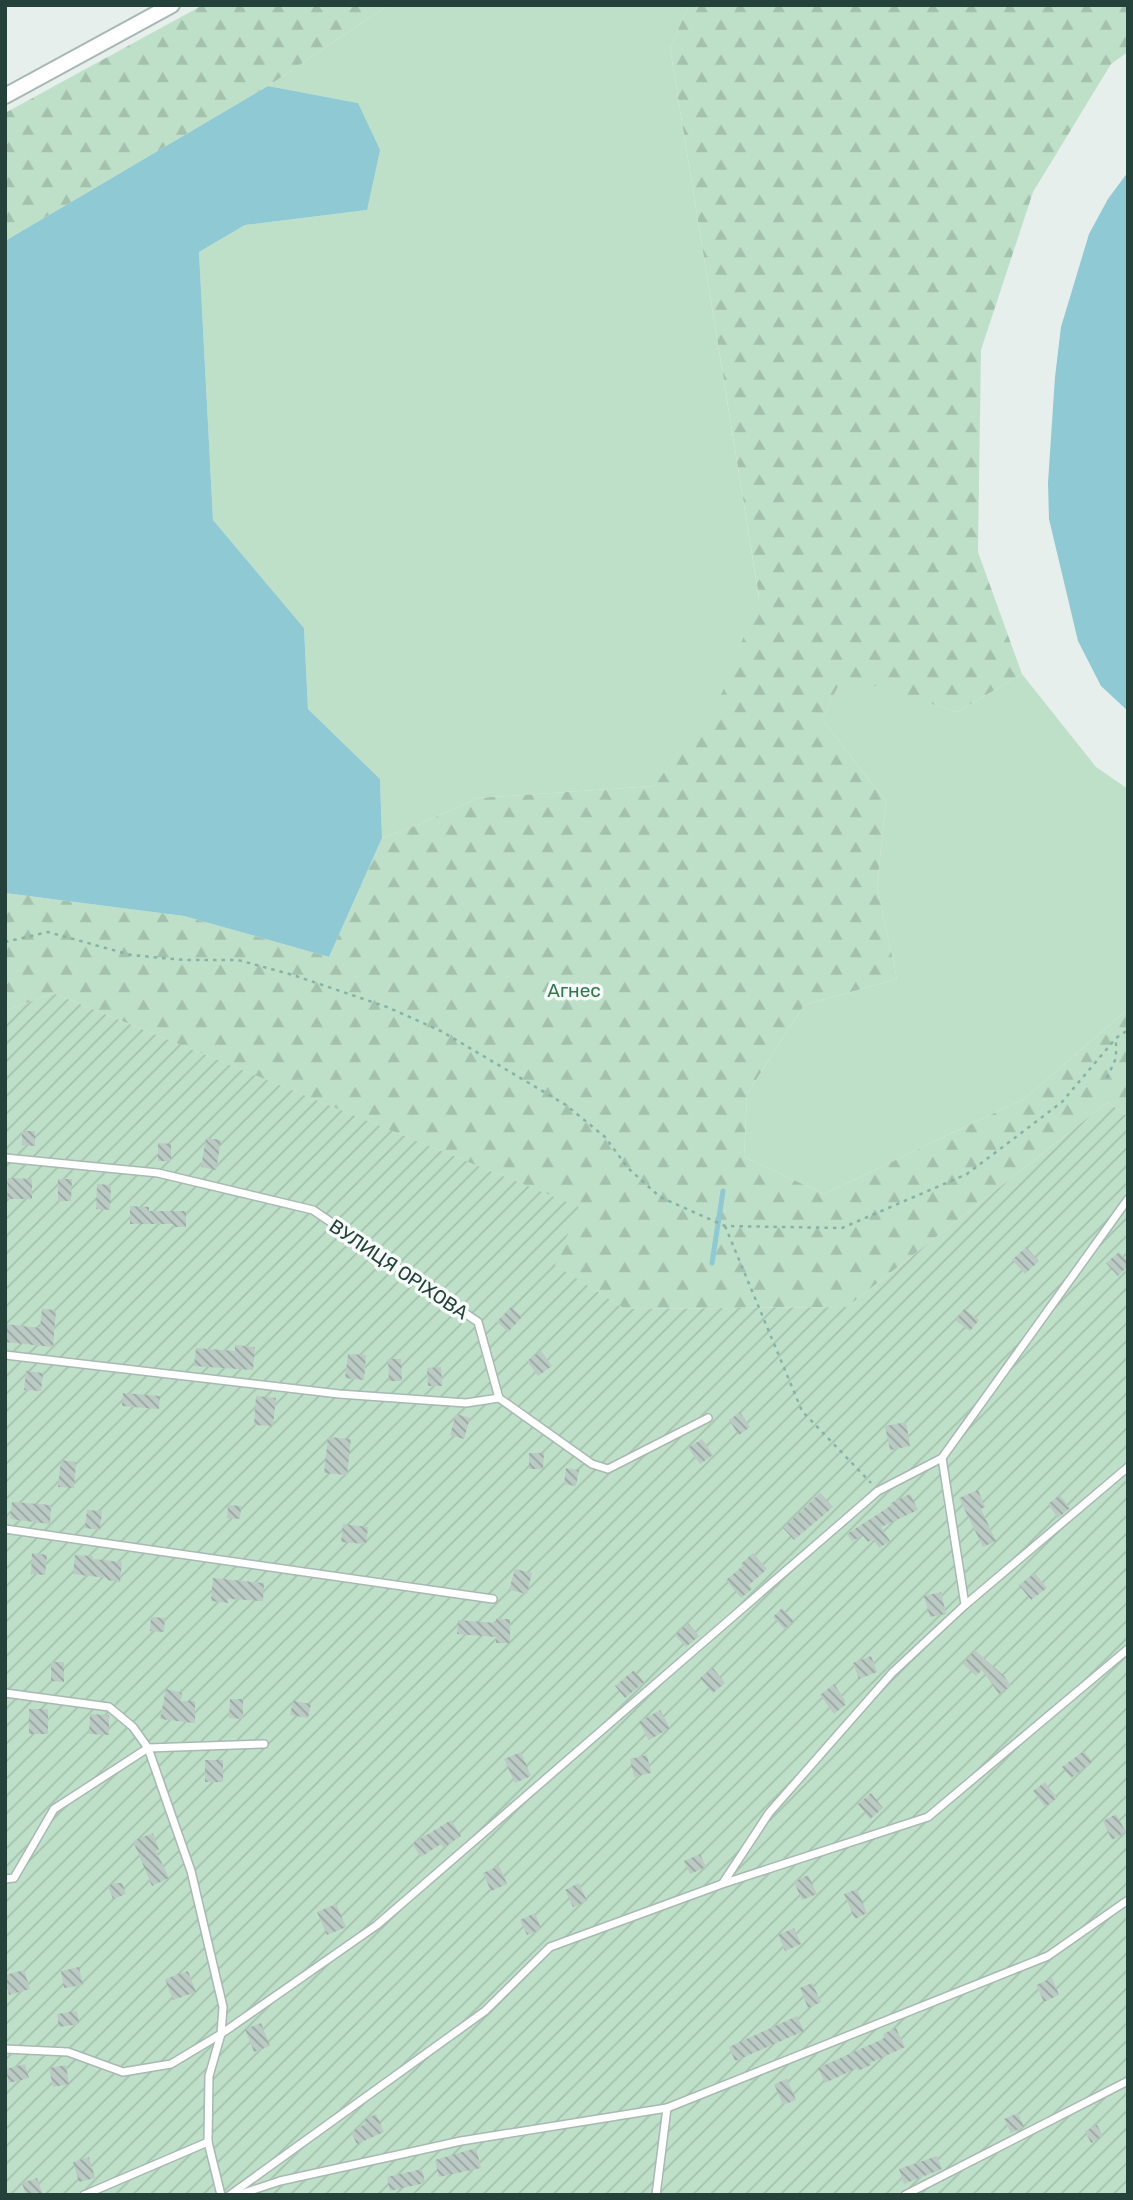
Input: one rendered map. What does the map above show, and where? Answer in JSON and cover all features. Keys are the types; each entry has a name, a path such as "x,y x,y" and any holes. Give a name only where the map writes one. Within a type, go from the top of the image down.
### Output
{"street":[{"path":"5,96 172,5"}],"lane":[{"name":"ВУЛИЦЯ ОРІХОВА","path":"5,1158 158,1173 313,1210 478,1322 499,1398"},
{"path":"5,2049 68,2052 123,2072 171,2064 221,2034 377,1925 878,1491 942,1458 1128,1199"},
{"path":"5,1356 340,1394 466,1403 499,1398 592,1464 608,1469 708,1418"},
{"path":"942,1458 965,1605"},
{"path":"722,1884 769,1813 892,1673 965,1605 1128,1467"},
{"path":"5,1529 493,1599"},
{"path":"230,2195 485,2011 550,1947 722,1884 928,1817 1128,1649"},
{"path":"5,1693 108,1707 133,1727 148,1748 191,1871 223,2007 221,2034 209,2076 208,2142 221,2195"},
{"path":"5,1879 14,1878 54,1809 148,1748 264,1744"},
{"path":"238,2195 279,2181 461,2141 667,2108 1048,1956 1128,1900"},
{"path":"905,2195 1128,2081"},
{"path":"656,2195 667,2108"},
{"path":"84,2195 208,2142"}],"path":[{"path":"5,942 48,932 131,955 184,960 238,960 293,975 387,1007 441,1031 566,1105 605,1137 628,1168 660,1197 725,1226 842,1228 967,1174 1062,1102 1116,1038 1128,1030"},
{"path":"1107,1078 1116,1058 1116,1038"},
{"path":"725,1226 802,1411 878,1491"}],"green space":[{"path":"203,5 389,5 268,86 5,241 5,113"},
{"path":"389,5 689,5 670,48 759,598 723,693 654,786 478,798 382,838 380,779 308,709 304,628 213,520 199,252 245,225 367,210 358,103 268,86"},
{"name":"Агнес","path":"689,5 1128,5 1128,52 1111,64 1033,192 981,350 978,552 1022,674 957,712 843,676 822,719 886,802 877,886 897,979 804,1005 747,1094 744,1157 824,1194 1024,1099 1128,1009 1128,1117 1108,1102 847,1307 625,1309 554,1265 578,1207 53,993 5,1011 5,893 184,916 329,957 382,838 478,798 654,786 722,693 759,597 670,48"},
{"path":"1022,674 1096,767 1128,789 1128,1009 1024,1099 824,1194 744,1157 747,1094 804,1005 897,979 877,886 886,802 822,719 843,675 957,712"},
{"path":"53,993 579,1207 555,1265 625,1309 847,1307 1108,1102 1128,1117 1128,2195 5,2195 5,1011"}],"water":[{"path":"268,86 358,103 380,150 367,210 245,225 199,252 213,520 304,628 308,709 380,779 382,838 329,957 184,916 5,893 5,241"},
{"path":"1128,172 1128,711 1101,686 1078,641 1049,519 1048,483 1061,327 1089,234 1108,199"}],"building":[{"path":"22,1131 35,1131 35,1146 22,1145"},
{"path":"206,1138 221,1140 216,1170 201,1167"},
{"path":"158,1143 171,1144 171,1161 158,1161"},
{"path":"8,1178 32,1179 32,1199 7,1199"},
{"path":"58,1179 72,1179 71,1201 58,1201"},
{"path":"97,1184 111,1185 110,1210 96,1209"},
{"path":"130,1206 149,1207 149,1211 186,1211 186,1227 173,1227 173,1224 130,1224"},
{"path":"1026,1247 1039,1261 1025,1274 1012,1260"},
{"path":"1119,1252 1128,1262 1128,1266 1118,1276 1106,1263"},
{"path":"511,1307 522,1317 508,1332 497,1322"},
{"path":"42,1309 56,1310 53,1347 5,1342 5,1324 40,1328"},
{"path":"964,1309 979,1320 970,1331 956,1321"},
{"path":"235,1345 255,1347 253,1370 194,1366 196,1348 235,1351"},
{"path":"541,1351 552,1366 538,1376 527,1361"},
{"path":"348,1354 366,1355 364,1380 345,1378"},
{"path":"388,1359 401,1359 402,1381 389,1381"},
{"path":"441,1367 442,1386 428,1386 427,1368"},
{"path":"26,1371 43,1373 41,1391 24,1390"},
{"path":"123,1393 160,1396 159,1409 122,1406"},
{"path":"256,1396 276,1398 273,1426 254,1425"},
{"path":"740,1412 750,1427 739,1435 729,1420"},
{"path":"456,1414 470,1418 464,1439 450,1435"},
{"path":"906,1422 910,1446 890,1450 885,1426"},
{"path":"328,1437 351,1439 347,1475 324,1473"},
{"path":"702,1439 713,1455 700,1464 688,1448"},
{"path":"529,1453 544,1453 543,1469 529,1469"},
{"path":"61,1460 76,1462 74,1488 58,1487"},
{"path":"566,1468 579,1470 576,1486 564,1484"},
{"path":"978,1490 985,1507 981,1509 996,1541 983,1547 959,1498"},
{"path":"820,1493 833,1507 794,1540 783,1528"},
{"path":"910,1494 918,1510 881,1527 890,1541 879,1548 873,1539 868,1542 863,1536 852,1541 847,1534 892,1505 891,1503"},
{"path":"1060,1495 1070,1508 1058,1518 1048,1504"},
{"path":"12,1502 51,1505 50,1524 10,1519"},
{"path":"228,1505 241,1506 240,1519 227,1518"},
{"path":"87,1510 102,1511 100,1530 85,1528"},
{"path":"343,1524 368,1527 366,1544 341,1542"},
{"path":"32,1553 47,1555 45,1575 31,1574"},
{"path":"753,1553 767,1569 749,1585 752,1589 741,1598 726,1580 743,1566 741,1564"},
{"path":"75,1555 122,1562 120,1582 73,1574"},
{"path":"515,1569 532,1573 527,1594 509,1590"},
{"path":"1035,1573 1047,1588 1031,1600 1019,1585"},
{"path":"213,1578 264,1583 263,1601 211,1601"},
{"path":"941,1592 946,1614 930,1617 924,1596"},
{"path":"782,1608 794,1621 784,1629 773,1617"},
{"path":"151,1617 165,1618 164,1632 150,1631"},
{"path":"496,1619 510,1619 510,1643 496,1643 496,1637 457,1634 458,1620 496,1623"},
{"path":"688,1623 699,1636 686,1647 675,1635"},
{"path":"975,1650 1004,1676 1011,1686 999,1694 982,1670 976,1676 963,1664"},
{"path":"871,1656 877,1672 859,1679 853,1663"},
{"path":"51,1662 64,1662 64,1682 51,1681"},
{"path":"713,1668 725,1683 713,1693 700,1678"},
{"path":"634,1670 644,1682 625,1698 615,1686"},
{"path":"834,1684 845,1700 845,1705 834,1714 820,1695"},
{"path":"166,1689 182,1693 181,1701 195,1701 195,1723 160,1719"},
{"path":"230,1699 243,1699 243,1719 229,1718"},
{"path":"293,1701 311,1704 308,1718 290,1715"},
{"path":"29,1709 48,1709 48,1734 29,1734"},
{"path":"660,1710 670,1728 649,1740 639,1722"},
{"path":"90,1714 109,1715 109,1735 89,1734"},
{"path":"1084,1751 1092,1762 1071,1778 1062,1767"},
{"path":"521,1752 531,1776 515,1783 504,1759"},
{"path":"647,1755 651,1773 634,1777 630,1759"},
{"path":"205,1760 223,1760 223,1782 205,1782"},
{"path":"1045,1782 1057,1798 1045,1807 1033,1791"},
{"path":"871,1793 883,1808 870,1819 858,1804"},
{"path":"1116,1814 1126,1832 1112,1840 1103,1821"},
{"path":"451,1820 461,1836 443,1848 441,1844 421,1857 412,1844"},
{"path":"153,1833 159,1850 156,1851 169,1878 152,1886 133,1841"},
{"path":"700,1854 706,1867 690,1874 684,1861"},
{"path":"499,1866 507,1884 491,1891 483,1873"},
{"path":"808,1875 817,1894 802,1900 794,1882"},
{"path":"122,1883 126,1894 113,1899 108,1886"},
{"path":"579,1883 587,1901 573,1907 565,1890"},
{"path":"857,1889 867,1913 855,1919 844,1894"},
{"path":"336,1904 346,1927 327,1935 317,1912"},
{"path":"535,1913 541,1929 527,1935 520,1920"},
{"path":"794,1928 801,1944 785,1951 778,1935"},
{"path":"79,1967 83,1985 64,1988 61,1971"},
{"path":"24,1970 30,1989 9,1995 5,1975"},
{"path":"188,1971 196,1992 173,2000 165,1979"},
{"path":"1052,1978 1059,1995 1044,2002 1036,1985"},
{"path":"812,1983 821,2002 808,2008 800,1988"},
{"path":"77,2011 79,2024 59,2027 57,2014"},
{"path":"797,2016 804,2031 735,2061 729,2047"},
{"path":"261,2023 270,2046 254,2052 245,2029"},
{"path":"896,2028 905,2047 858,2071 857,2068 825,2083 818,2068 885,2038 883,2034"},
{"path":"25,2064 29,2078 9,2083 6,2069"},
{"path":"66,2065 69,2084 53,2087 49,2068"},
{"path":"787,2079 796,2100 783,2105 774,2084"},
{"path":"1018,2113 1024,2127 1011,2133 1004,2119"},
{"path":"376,2114 384,2132 357,2144 351,2132 365,2124 364,2120"},
{"path":"1097,2125 1103,2136 1091,2143 1085,2131"},
{"path":"476,2148 481,2168 439,2177 435,2160"},
{"path":"937,2156 942,2169 904,2184 899,2169"},
{"path":"89,2157 95,2178 79,2182 73,2162"},
{"path":"422,2169 425,2183 390,2191 387,2177"},
{"path":"37,2178 43,2195 26,2195 22,2183"}],"waterway":[{"path":"712,1263 723,1191"}]}
